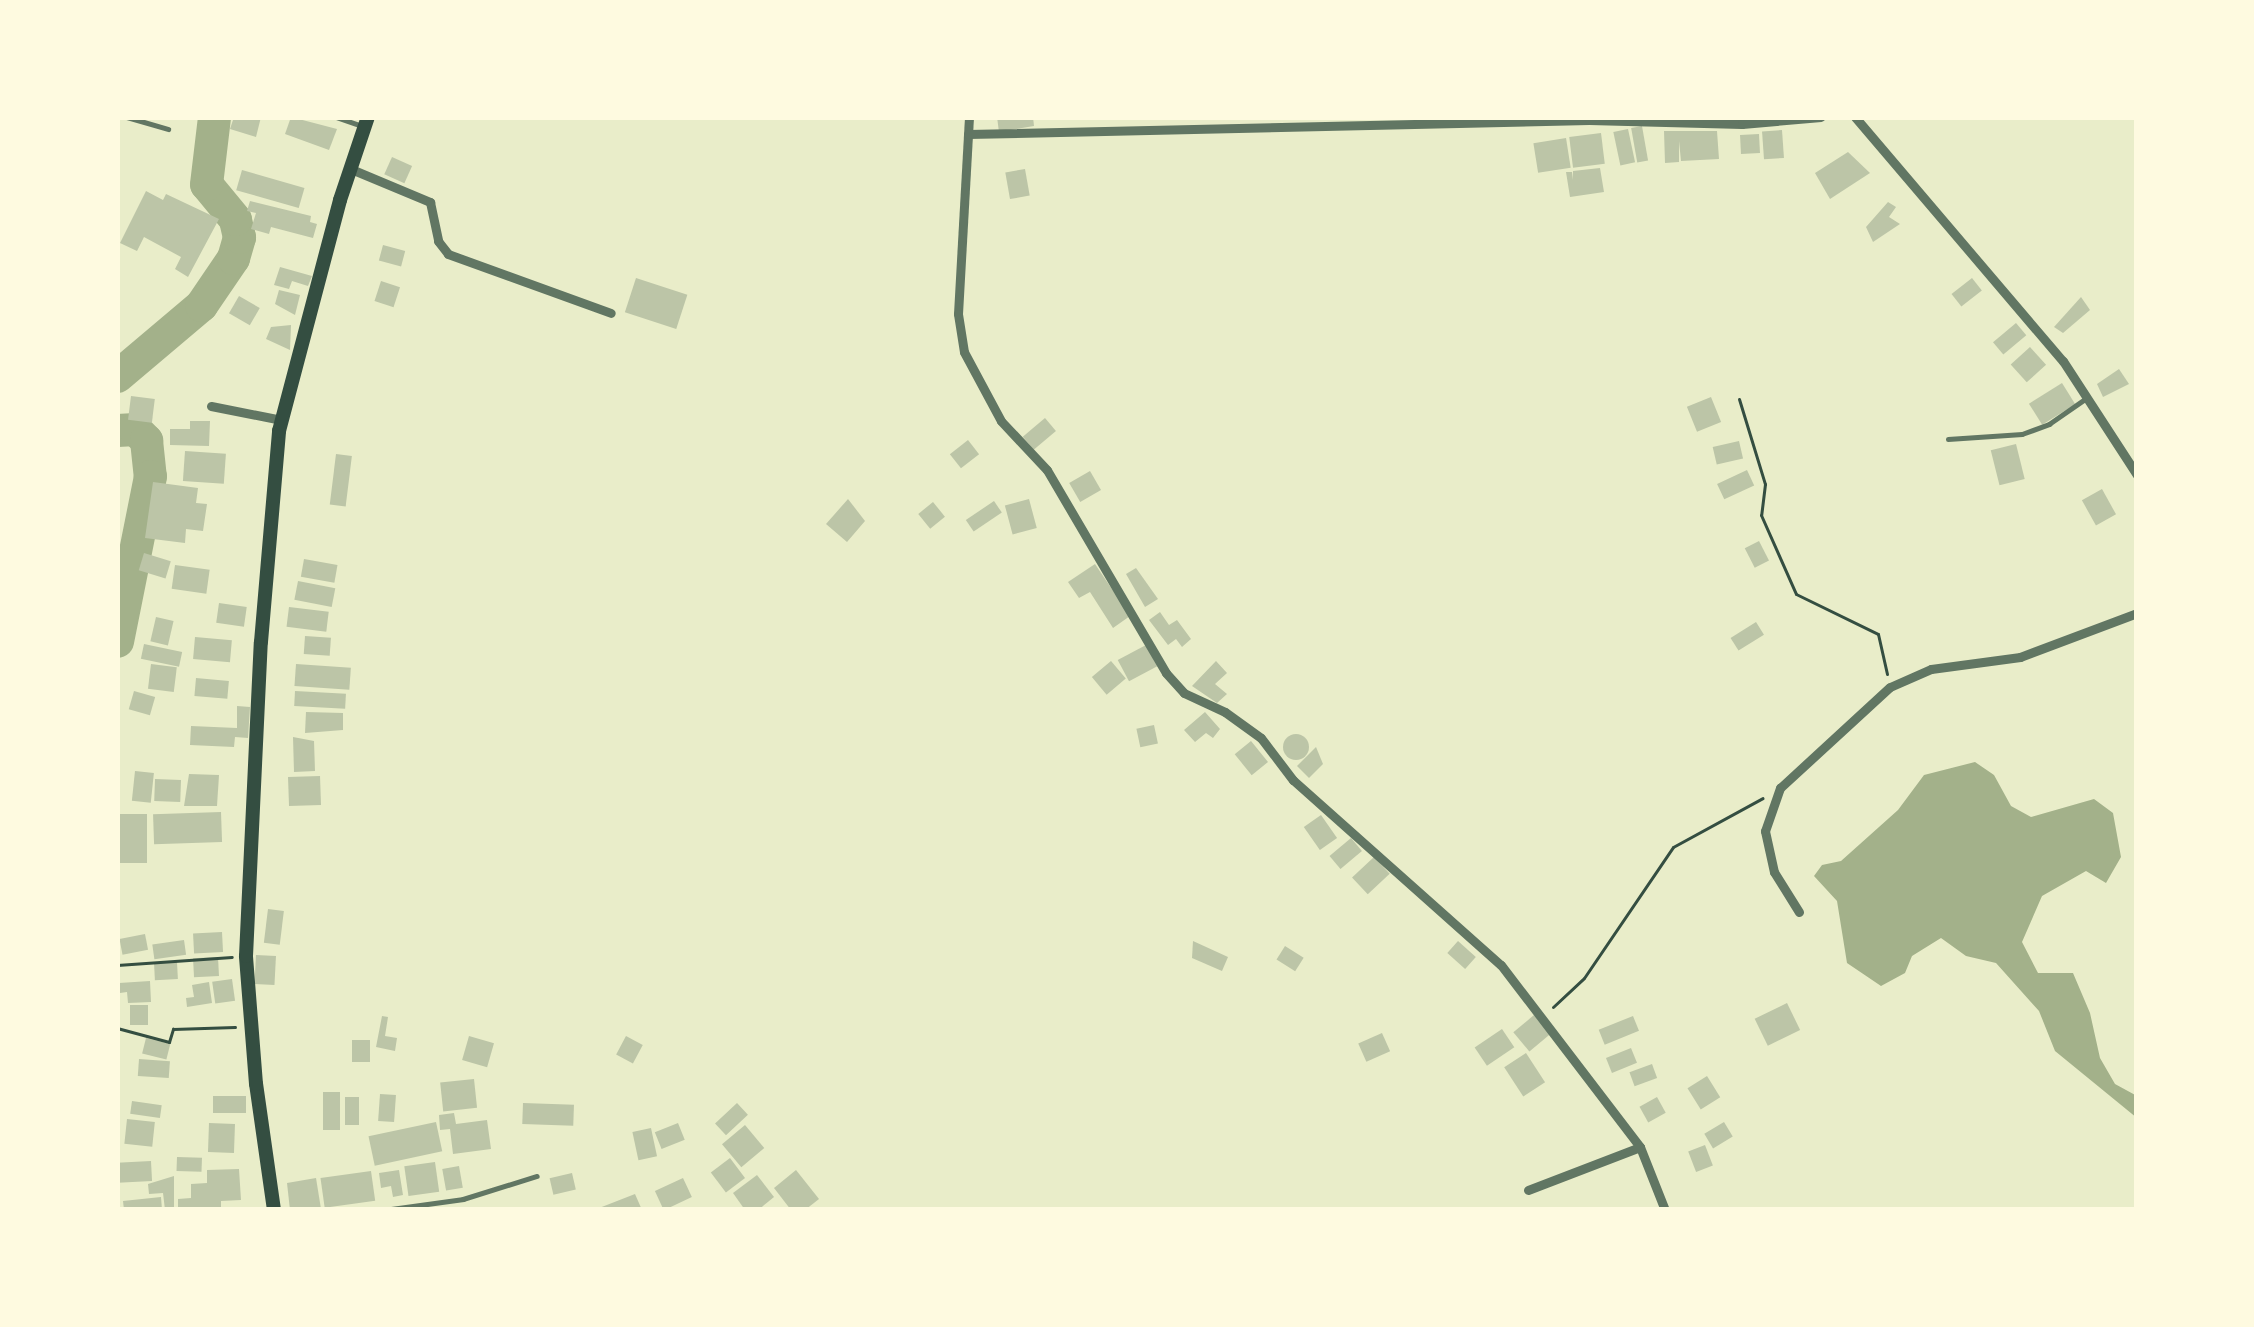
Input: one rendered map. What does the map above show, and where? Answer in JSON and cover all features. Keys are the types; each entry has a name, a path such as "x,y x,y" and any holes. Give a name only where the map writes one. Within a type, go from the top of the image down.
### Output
{"main road":[{"path":"274,1210 249,1026 246,956 262,642 282,420 366,122"}],"street":[{"path":"969,117 958,314 964,352 1001,421 1047,470 1166,673 1184,693 1225,712 1261,738 1293,780 1501,965 1640,1147 1665,1210"},
{"path":"968,134 1589,120 1742,124 1821,117"},
{"path":"1855,117 2063,361 2137,475"},
{"path":"350,169 430,202 438,241 448,254 611,313"},
{"path":"211,406 282,420"},
{"path":"1799,912 1774,872 1765,831 1780,788 1890,687 1931,669 2020,658 2137,613"},
{"path":"1528,1190 1640,1147"}],"lane":[{"path":"127,117 168,129"},
{"path":"336,117 366,122"},
{"path":"1948,439 2022,434 2049,424 2088,397"},
{"path":"384,1210 463,1199 537,1176"}],"path":[{"path":"1738,399 1765,484 1761,515 1796,594 1878,634 1890,687"},
{"path":"1542,1017 1584,978 1673,847 1780,788"},
{"path":"117,965 246,956"},
{"path":"117,1028 169,1042 173,1029 249,1026"}],"shaded area":[{"path":"1975,762 1994,775 2011,806 2031,817 2094,799 2113,813 2121,857 2106,883 2086,871 2042,896 2022,942 2038,973 2073,973 2090,1013 2100,1058 2115,1084 2137,1096 2137,1118 2055,1051 2039,1011 1996,963 1966,956 1941,938 1912,956 1905,973 1881,986 1847,963 1837,901 1814,876 1822,865 1841,861 1898,810 1924,775"}],"building":[{"path":"234,117 261,117 256,137 230,129"},
{"path":"291,117 337,129 329,150 285,134"},
{"path":"997,117 1033,117 1034,126 999,132"},
{"path":"1642,126 1648,160 1637,162 1631,128"},
{"path":"1628,129 1635,162 1620,165 1613,132"},
{"path":"1782,130 1784,158 1764,159 1762,131"},
{"path":"1664,131 1717,131 1719,159 1681,161 1679,141 1679,162 1665,163"},
{"path":"1601,133 1605,164 1573,168 1569,137"},
{"path":"1759,134 1760,153 1741,154 1740,135"},
{"path":"1566,138 1571,168 1538,173 1533,143"},
{"path":"1848,152 1870,173 1830,199 1815,173"},
{"path":"392,157 412,166 404,183 384,174"},
{"path":"1600,168 1604,192 1570,197 1566,172 1572,172 1573,180 1573,171"},
{"path":"1025,169 1030,196 1010,199 1005,172"},
{"path":"242,170 304,188 299,208 236,190"},
{"path":"146,191 163,200 166,194 219,219 188,277 175,269 181,257 144,237 137,251 120,243"},
{"path":"250,201 311,216 310,222 317,224 313,238 271,227 269,234 251,229 256,213 247,211"},
{"path":"1888,202 1896,207 1889,217 1900,224 1873,242 1866,227"},
{"path":"383,245 405,251 401,266 379,260"},
{"path":"280,267 312,276 308,286 292,281 289,289 274,285"},
{"path":"636,278 687,295 676,329 625,312"},
{"path":"1972,278 1982,291 1961,307 1952,294"},
{"path":"381,281 400,287 394,307 375,301"},
{"path":"279,290 300,295 295,315 275,304"},
{"path":"239,296 260,308 250,325 229,313"},
{"path":"2081,297 2090,310 2063,333 2054,327"},
{"path":"2016,323 2026,335 2003,355 1993,342"},
{"path":"291,325 290,350 266,339 271,327"},
{"path":"2030,347 2046,365 2027,382 2011,364"},
{"path":"2119,369 2129,384 2103,397 2097,384"},
{"path":"2062,383 2075,404 2042,425 2029,404"},
{"path":"131,396 155,399 152,423 128,420"},
{"path":"1711,397 1721,422 1697,432 1687,407"},
{"path":"1045,418 1056,431 1034,450 1023,437"},
{"path":"190,421 210,421 209,446 170,445 170,429 190,429"},
{"path":"968,440 979,454 961,468 950,454"},
{"path":"1739,441 1743,459 1717,465 1713,447"},
{"path":"2016,444 2025,479 1999,485 1991,450"},
{"path":"185,451 226,454 224,484 183,481"},
{"path":"336,454 352,456 346,507 330,505"},
{"path":"1747,470 1754,485 1724,499 1717,484"},
{"path":"1090,471 1101,490 1080,502 1069,483"},
{"path":"153,482 198,488 196,503 207,504 203,531 186,529 185,543 145,538"},
{"path":"2102,489 2116,514 2096,526 2082,500"},
{"path":"848,499 865,521 847,542 826,524"},
{"path":"1029,499 1037,528 1013,534 1005,505"},
{"path":"994,501 1002,513 974,532 966,520"},
{"path":"933,502 945,517 930,529 918,514"},
{"path":"1759,541 1769,561 1755,568 1745,548"},
{"path":"144,553 171,561 166,578 139,570"},
{"path":"304,559 337,565 334,583 301,577"},
{"path":"1095,564 1130,616 1113,628 1090,592 1079,598 1068,582"},
{"path":"175,565 210,570 206,594 172,589"},
{"path":"1136,568 1158,599 1145,607 1126,574"},
{"path":"298,581 335,588 332,607 294,600"},
{"path":"219,603 247,607 244,627 216,623"},
{"path":"289,607 329,612 326,632 287,627"},
{"path":"1160,612 1169,625 1177,620 1191,639 1182,647 1176,639 1168,645 1149,620"},
{"path":"156,617 174,621 168,645 150,641"},
{"path":"1756,622 1764,635 1739,651 1731,638"},
{"path":"305,636 331,638 330,656 304,654"},
{"path":"195,637 232,640 230,662 193,659"},
{"path":"144,644 182,652 179,667 141,659"},
{"path":"1146,645 1157,666 1129,681 1118,660"},
{"path":"1111,661 1126,679 1107,695 1092,677"},
{"path":"1216,661 1227,673 1215,684 1227,694 1217,703 1192,686"},
{"path":"151,664 177,667 174,692 148,689"},
{"path":"296,664 351,668 349,690 294,686"},
{"path":"196,678 229,681 227,699 194,696"},
{"path":"134,691 155,697 150,715 129,709"},
{"path":"295,691 346,694 345,709 294,706"},
{"path":"237,706 250,707 248,738 235,737 234,747 190,745 191,726 237,728"},
{"path":"306,712 343,713 343,730 305,733"},
{"path":"1205,712 1220,729 1213,738 1206,733 1195,742 1184,730"},
{"path":"1154,725 1158,744 1140,747 1136,729"},
{"path":"1296,734 1309,747 1296,760 1283,747"},
{"path":"293,737 314,741 315,771 294,772"},
{"path":"1251,741 1268,762 1252,775 1235,754"},
{"path":"1316,747 1323,764 1309,778 1297,766"},
{"path":"135,771 154,773 151,803 132,801"},
{"path":"189,774 219,775 217,806 184,806"},
{"path":"320,776 321,805 289,806 288,777"},
{"path":"155,779 181,780 180,802 154,801"},
{"path":"221,812 222,842 154,844 153,814"},
{"path":"119,814 147,814 147,863 119,863"},
{"path":"1321,815 1337,838 1320,850 1304,827"},
{"path":"1351,838 1362,851 1340,869 1330,856"},
{"path":"1374,857 1390,874 1368,894 1352,877"},
{"path":"268,909 284,911 280,945 264,943"},
{"path":"222,932 223,952 194,953 193,934"},
{"path":"145,934 148,950 123,955 119,939"},
{"path":"184,940 186,955 154,959 152,944"},
{"path":"1193,941 1228,957 1222,971 1192,958"},
{"path":"1458,941 1476,957 1465,969 1447,953"},
{"path":"1285,946 1304,958 1295,971 1277,960"},
{"path":"256,955 276,956 274,985 254,984"},
{"path":"218,957 219,976 194,977 193,958"},
{"path":"177,962 178,979 155,980 154,963"},
{"path":"232,979 235,1001 215,1004 212,982"},
{"path":"150,981 151,1002 128,1003 127,992 120,993 119,983"},
{"path":"209,982 212,1003 187,1007 186,998 194,997 192,985"},
{"path":"1787,1003 1800,1030 1768,1046 1755,1019"},
{"path":"130,1005 148,1005 148,1025 130,1025"},
{"path":"1534,1015 1550,1034 1529,1052 1513,1032"},
{"path":"382,1016 388,1017 385,1036 397,1038 395,1051 376,1047"},
{"path":"1633,1016 1639,1031 1605,1045 1599,1030"},
{"path":"1502,1029 1514,1047 1487,1066 1475,1047"},
{"path":"1382,1033 1390,1051 1366,1062 1358,1044"},
{"path":"469,1036 494,1043 487,1067 462,1060"},
{"path":"626,1036 643,1045 633,1063 616,1055"},
{"path":"146,1038 170,1044 166,1060 142,1054"},
{"path":"352,1040 370,1040 370,1062 352,1062"},
{"path":"1631,1048 1637,1063 1612,1073 1606,1058"},
{"path":"1526,1053 1545,1082 1523,1097 1504,1067"},
{"path":"139,1059 170,1061 169,1078 138,1076"},
{"path":"1652,1064 1657,1078 1635,1086 1629,1072"},
{"path":"1707,1076 1720,1097 1701,1109 1687,1088"},
{"path":"474,1079 477,1108 443,1111 440,1083"},
{"path":"323,1092 340,1092 340,1130 323,1130"},
{"path":"380,1094 396,1095 394,1122 378,1121"},
{"path":"213,1096 246,1096 246,1113 213,1113"},
{"path":"345,1097 359,1097 359,1125 345,1125"},
{"path":"1657,1097 1666,1113 1648,1122 1640,1107"},
{"path":"132,1101 162,1105 160,1118 130,1114"},
{"path":"523,1103 574,1105 573,1126 522,1124"},
{"path":"737,1103 748,1115 726,1135 715,1123"},
{"path":"454,1113 456,1124 487,1120 491,1149 453,1154 450,1129 440,1130 439,1115"},
{"path":"127,1119 155,1122 152,1147 124,1144"},
{"path":"436,1122 442,1151 375,1166 369,1136"},
{"path":"1724,1122 1733,1137 1713,1148 1704,1134"},
{"path":"209,1123 235,1124 234,1153 208,1152"},
{"path":"678,1123 685,1140 662,1149 655,1132"},
{"path":"745,1125 764,1148 741,1167 722,1144"},
{"path":"651,1128 657,1156 638,1160 632,1132"},
{"path":"1705,1145 1713,1166 1696,1172 1688,1151"},
{"path":"177,1157 202,1158 201,1172 177,1171"},
{"path":"730,1158 745,1178 726,1192 711,1172"},
{"path":"151,1161 152,1181 118,1183 117,1163"},
{"path":"435,1162 439,1192 408,1196 404,1166"},
{"path":"459,1166 463,1188 446,1191 442,1169"},
{"path":"239,1169 241,1200 221,1201 221,1210 178,1210 178,1199 191,1198 191,1184 207,1183 207,1170"},
{"path":"399,1170 403,1195 393,1197 391,1186 381,1188 379,1173"},
{"path":"796,1170 819,1199 805,1210 791,1210 774,1188"},
{"path":"371,1171 375,1201 325,1208 320,1178"},
{"path":"572,1173 576,1190 553,1195 550,1178"},
{"path":"757,1175 774,1197 758,1210 745,1210 733,1193"},
{"path":"174,1176 174,1210 165,1210 163,1193 149,1194 148,1184"},
{"path":"316,1178 321,1209 290,1210 287,1183"},
{"path":"683,1178 692,1197 664,1210 655,1191"},
{"path":"635,1194 642,1210 594,1210"},
{"path":"161,1197 162,1210 124,1210 123,1201"}],"waterway":[{"path":"117,376 201,305 233,258 239,237 235,219 206,184 214,117"},
{"path":"117,430 135,429 146,440 150,476 117,641"}]}
